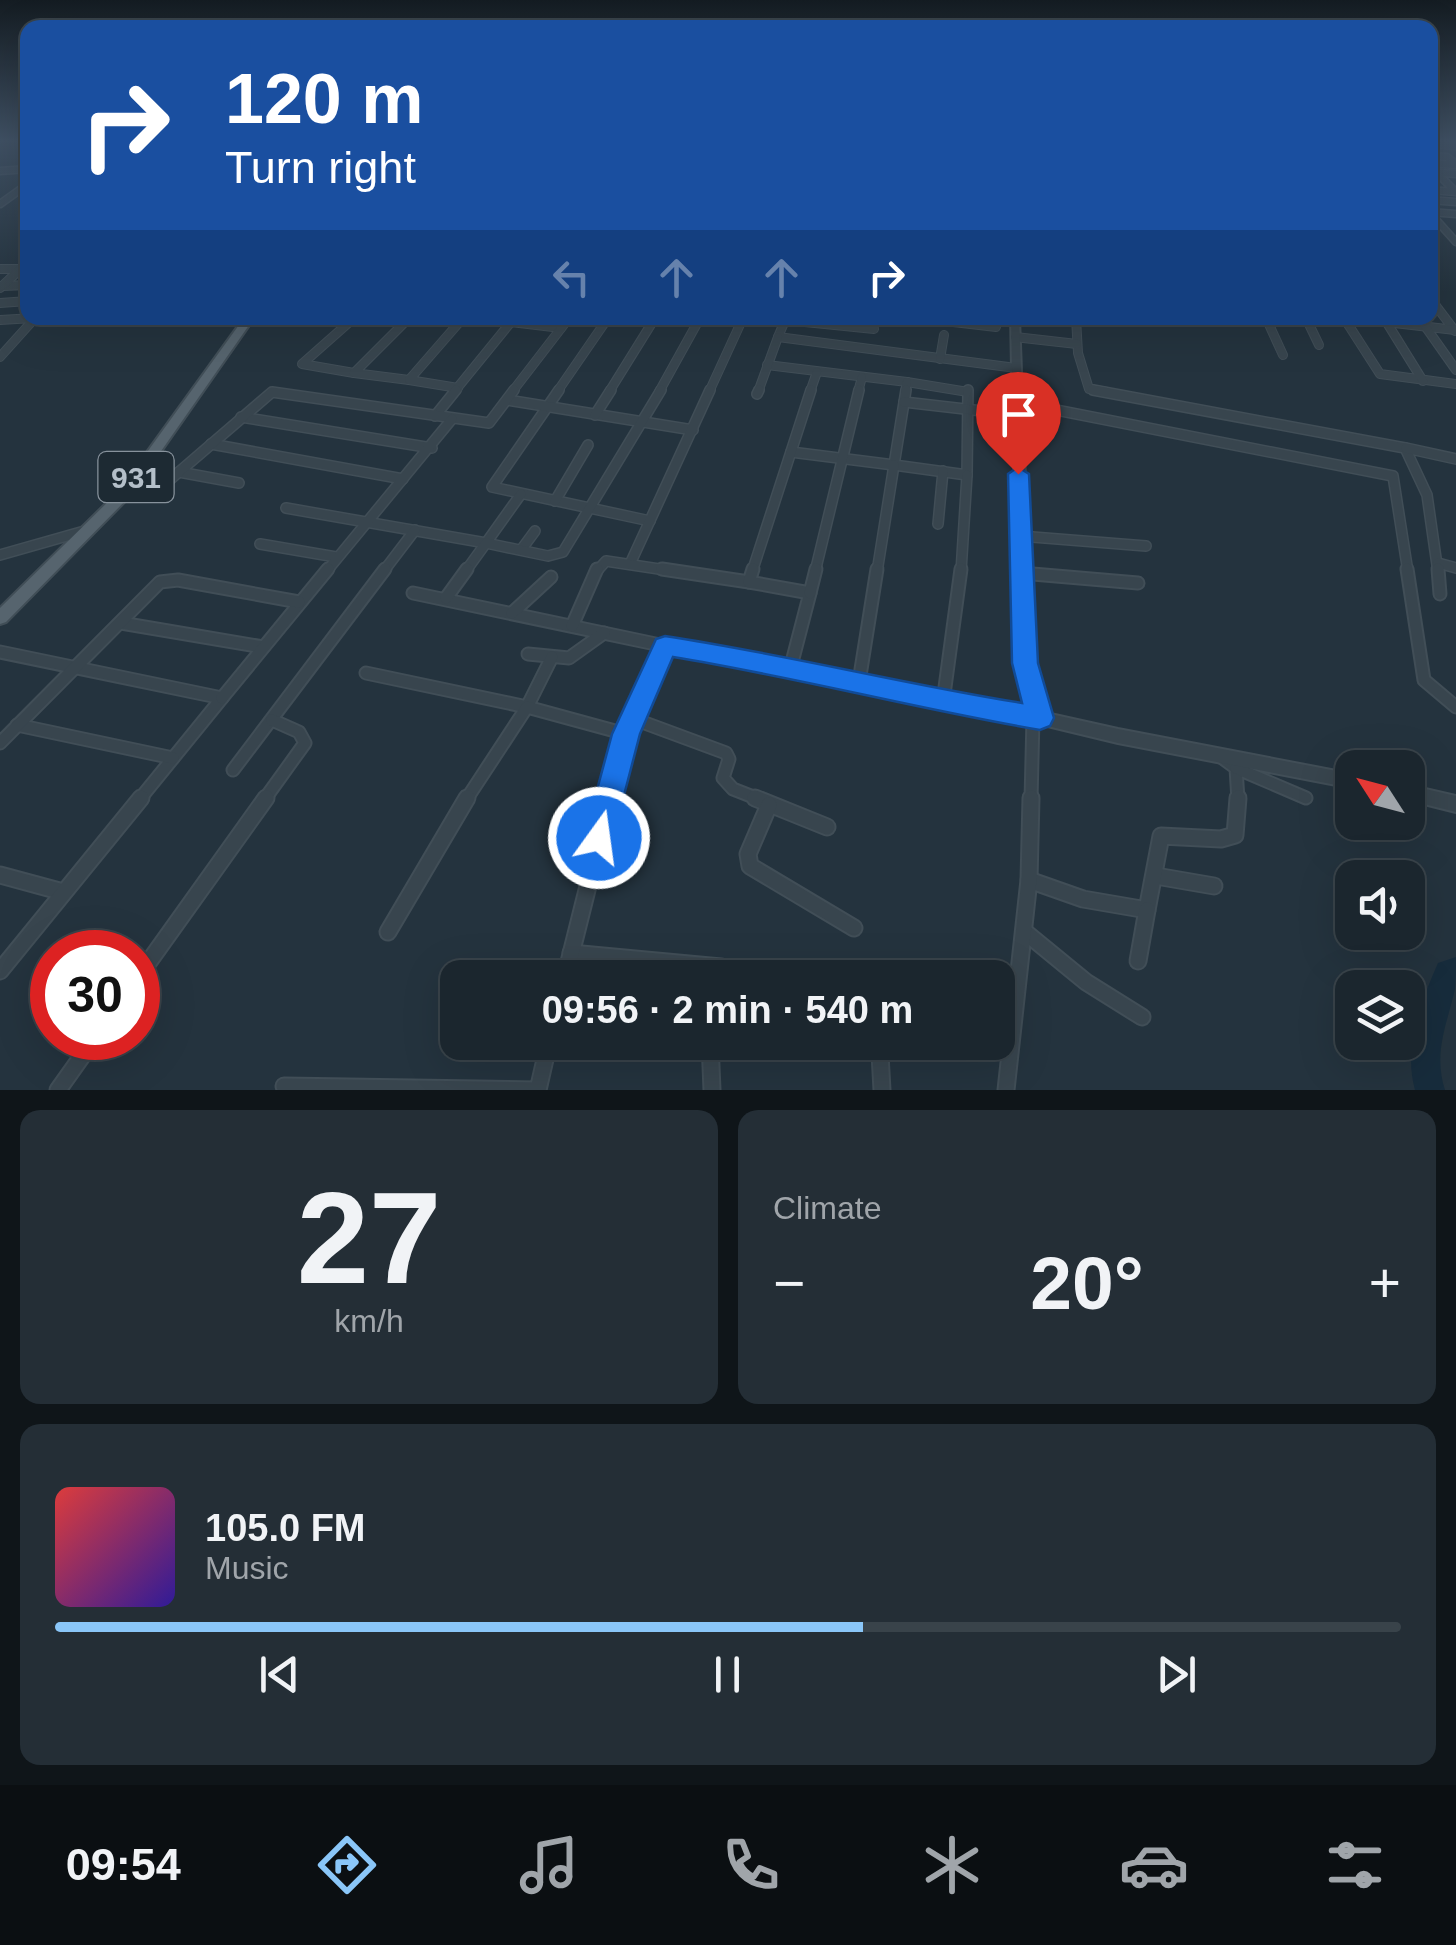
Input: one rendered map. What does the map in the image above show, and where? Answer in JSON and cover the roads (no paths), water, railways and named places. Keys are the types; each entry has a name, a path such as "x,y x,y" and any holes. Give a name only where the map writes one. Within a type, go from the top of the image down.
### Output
{"main road":[{"name":"931","path":"0,618 124,494 244,325"}],"street":[{"path":"1438,221 1456,242"},
{"path":"1,287 20,270"},
{"path":"1438,309 1455,331"},
{"path":"0,358 31,325"},
{"path":"346,325 302,364 458,388"},
{"path":"354,373 401,325"},
{"path":"408,380 458,325"},
{"path":"435,416 509,325"},
{"path":"536,325 561,328"},
{"path":"124,494 154,492 272,392 488,423 563,325"},
{"path":"603,325 492,487 650,521"},
{"path":"595,414 651,325"},
{"path":"286,508 559,554 592,510 696,325"},
{"path":"630,564 741,325"},
{"path":"757,394 783,325"},
{"path":"834,325 874,330"},
{"path":"973,325 996,328"},
{"path":"1006,1090 1025,932 1036,718 1025,663 1015,325"},
{"path":"1076,325 1088,389 1456,459"},
{"path":"1269,325 1283,356"},
{"path":"1309,325 1319,345"},
{"path":"1351,325 1373,368 1386,376 1456,384"},
{"path":"1388,325 1424,381"},
{"path":"1418,325 1455,331"},
{"path":"1425,326 1456,370"},
{"path":"940,359 944,335"},
{"path":"778,337 1016,368"},
{"path":"1016,337 1077,344"},
{"path":"767,366 981,390"},
{"path":"748,582 817,372"},
{"path":"791,666 862,377"},
{"path":"859,682 906,382"},
{"path":"943,702 963,558 968,388"},
{"path":"507,400 692,430"},
{"path":"904,402 966,409 1016,409 1334,461 1394,476 1424,680 1432,692 1456,707"},
{"path":"242,417 432,448"},
{"path":"0,971 452,419"},
{"path":"211,444 404,479"},
{"path":"555,501 588,445"},
{"path":"1405,448 1420,466 1440,594"},
{"path":"792,452 966,475"},
{"path":"179,472 238,484"},
{"path":"938,524 942,472"},
{"path":"446,598 521,494"},
{"path":"0,555 93,528"},
{"path":"233,770 415,530"},
{"path":"521,550 535,531"},
{"path":"1020,536 1146,546"},
{"path":"260,544 336,557"},
{"path":"572,626 600,564 606,560 810,593"},
{"path":"1438,563 1456,568"},
{"path":"1021,573 1138,583"},
{"path":"512,613 550,577"},
{"path":"0,742 155,585 172,580 299,602"},
{"path":"413,593 665,646 791,666 1126,739 1214,751 1335,777"},
{"path":"121,623 264,648"},
{"path":"528,654 575,656 604,633"},
{"path":"569,960 626,734 665,646"},
{"path":"0,652 222,698"},
{"path":"388,932 435,847 526,707 552,657"},
{"path":"366,673 526,707 626,734"},
{"path":"160,946 305,742 299,732 272,720"},
{"path":"634,720 726,753 726,782 770,805 827,827"},
{"path":"17,725 173,758"},
{"path":"1214,751 1236,768 1306,798"},
{"path":"1138,962 1161,836 1221,839 1235,835 1239,819 1236,768"},
{"path":"1425,797 1456,804"},
{"path":"770,805 748,854 750,866 854,928"},
{"path":"0,874 64,892"},
{"path":"1156,876 1214,886"},
{"path":"1029,880 1082,899 1147,910"},
{"path":"1025,932 1086,982 1142,1017"},
{"path":"571,952 625,960"},
{"path":"58,1090 79,1060"},
{"path":"538,1090 545,1060"},
{"path":"711,1060 712,1090"},
{"path":"880,1060 882,1090"},
{"path":"284,1086 546,1090"}],"waterway":[{"path":"1430,1090 1424,1061 1428,1031 1447,972 1456,970"}]}
